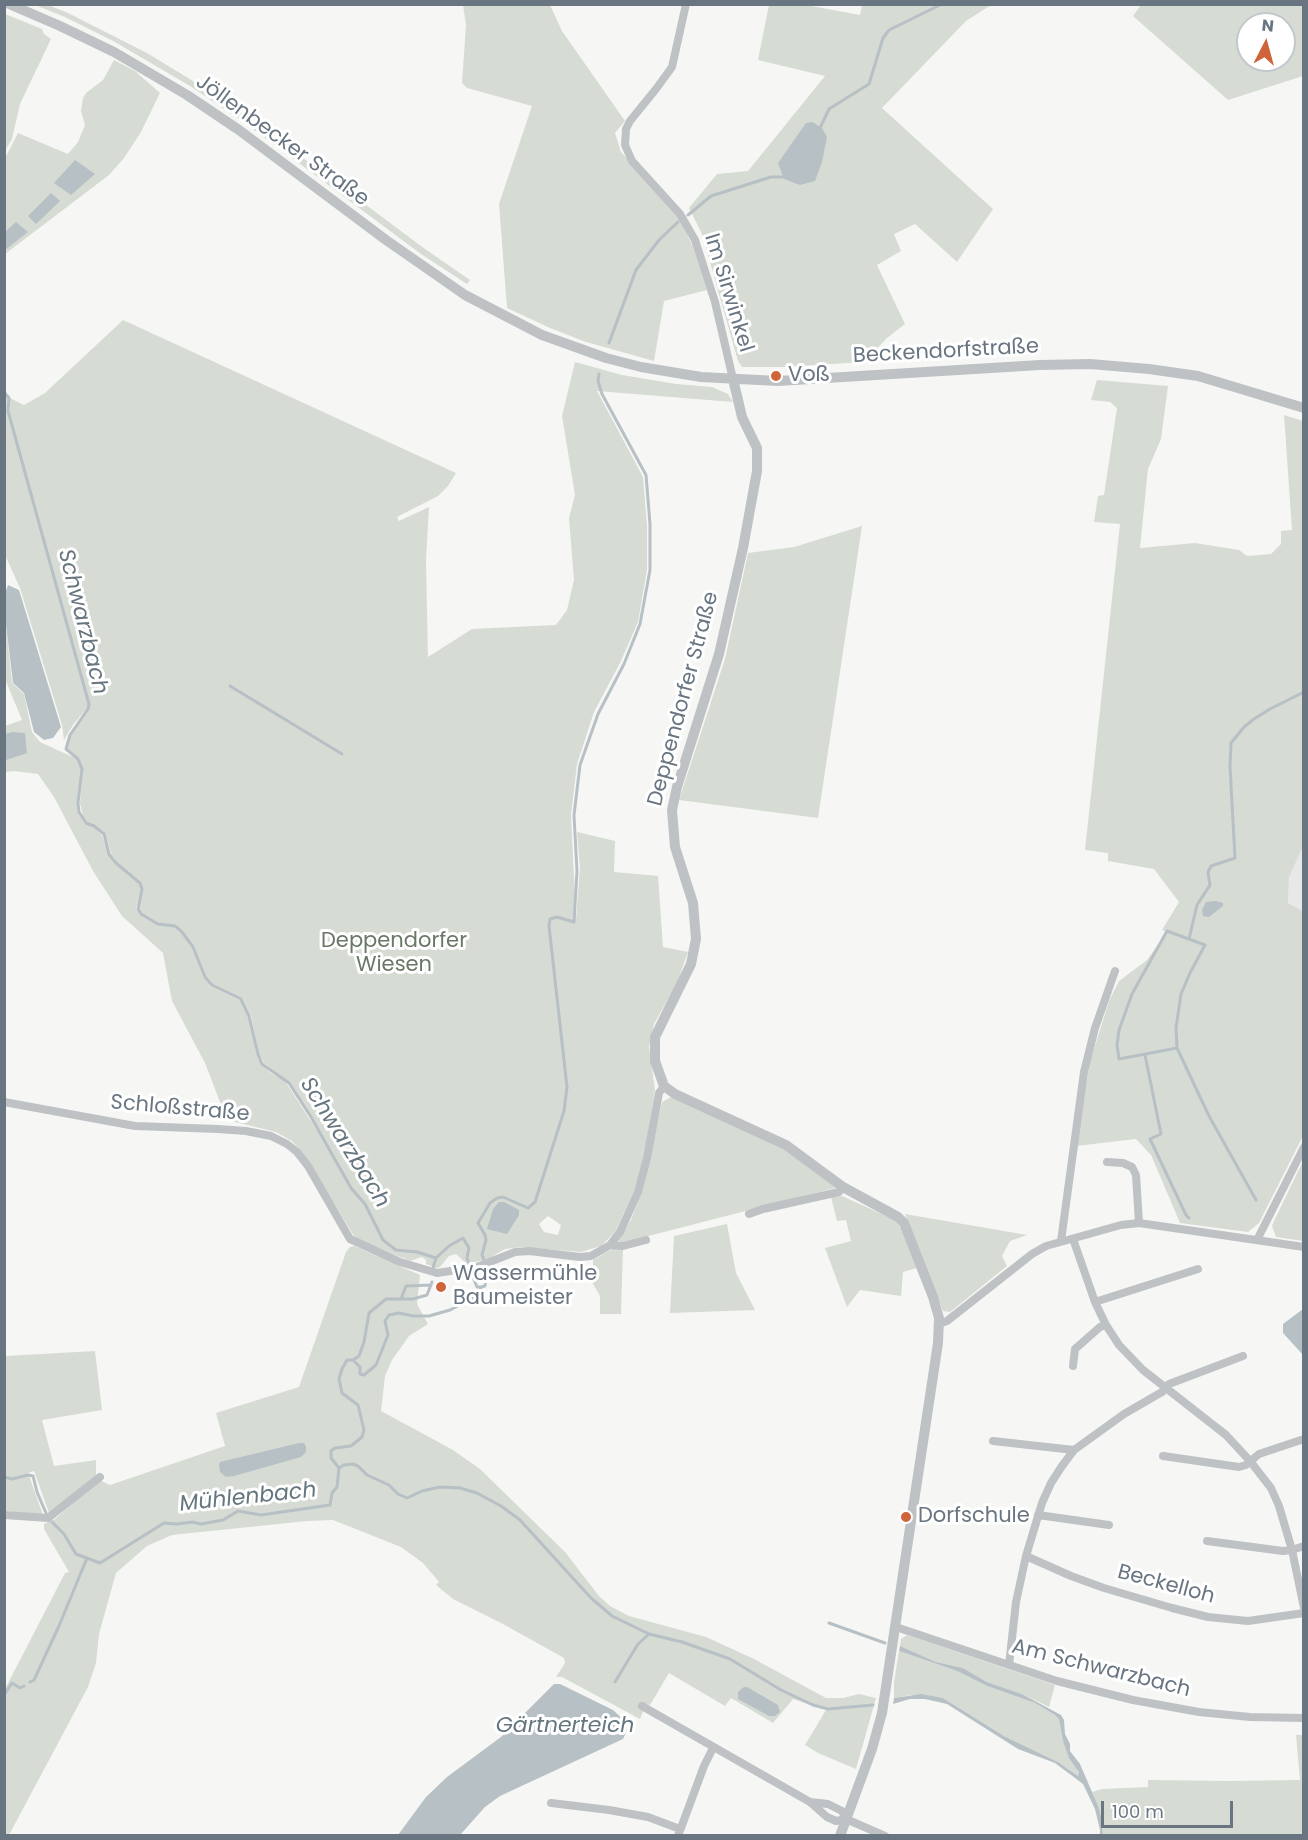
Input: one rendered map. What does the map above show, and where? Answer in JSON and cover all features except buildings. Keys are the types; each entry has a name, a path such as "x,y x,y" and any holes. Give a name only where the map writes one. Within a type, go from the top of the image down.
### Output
{"street":[{"name":"Jöllenbecker Straße","path":"9,4 114,52 187,95 239,130 443,281 522,326"},
{"name":"Im Sirwinkel","path":"686,4 672,67 630,121 626,129 625,145 632,161 680,214 691,231 699,249 715,302 733,379"},
{"name":"Beckendorfstraße","path":"522,326 567,345 640,367 691,376 778,381 1090,364 1198,376 1304,408"},
{"name":"Deppendorfer Straße","path":"664,1086 655,1061 655,1037 691,964 696,939 693,903 675,847 672,810 677,787 719,654 743,548 757,471 757,448 742,417 733,379"},
{"path":"1061,1242 1084,1072 1095,1028 1115,971"},
{"path":"610,1245 624,1225 638,1192 659,1094 664,1086 675,1094 786,1145 843,1186 891,1211 904,1224 936,1304 939,1324 896,1627 877,1734 840,1836"},
{"name":"Schloßstraße","path":"4,1102 135,1126 218,1128 271,1137 287,1144 308,1166 350,1239 400,1262 429,1272 467,1269 515,1252 591,1256 610,1245 646,1240"},
{"path":"1257,1240 1304,1147"},
{"path":"1107,1162 1124,1163 1132,1167 1136,1175 1139,1223"},
{"path":"749,1214 839,1192 843,1186"},
{"path":"939,1324 947,1321 1032,1254 1046,1246 1122,1225 1139,1223 1304,1247"},
{"path":"1073,1239 1095,1302 1119,1345 1143,1370 1208,1418 1250,1461 1271,1488 1279,1506 1292,1550 1304,1608"},
{"path":"1095,1302 1198,1269"},
{"path":"1073,1366 1076,1349 1100,1327 1106,1325"},
{"path":"1010,1665 1016,1602 1038,1515 1051,1483 1074,1450 1124,1414 1162,1392 1169,1384 1243,1356"},
{"path":"1163,1456 1239,1467 1246,1465 1259,1454 1304,1439"},
{"path":"993,1441 1074,1450"},
{"path":"4,1515 48,1518 100,1477"},
{"path":"1038,1515 1108,1526"},
{"path":"1207,1541 1283,1551 1304,1546"},
{"name":"Beckelloh","path":"1026,1556 1104,1588 1208,1617 1248,1621 1304,1613"},
{"name":"Am Schwarzbach","path":"896,1627 1068,1684 1133,1700 1250,1717 1304,1718"},
{"path":"642,1706 810,1802 828,1804 842,1811 846,1819 885,1836"},
{"path":"551,1803 648,1816 679,1832 713,1748"}],"shaded area":[{"path":"1303,844 1303,911 1288,903 1289,877"}],"green space":[{"path":"35,5 48,5 68,13 147,53 193,81 248,117 470,280 467,284 421,254 245,123 190,86 115,42"},
{"path":"463,5 550,5 562,31 625,121 615,133 621,152 681,222 693,247 707,290 664,301 654,361 586,342 507,308 499,204 532,106 467,88 462,83 466,25"},
{"path":"769,5 806,5 860,15 862,5 991,5 966,21 882,108 993,209 957,262 915,224 894,234 901,251 877,265 905,324 887,338 864,362 742,367 738,361 702,234 689,208 717,174 748,171 825,76 758,60","holes":["813,122 822,128 800,185"]},
{"path":"1141,5 1303,5 1303,76 1228,100 1133,16"},
{"path":"5,14 42,29 44,34 51,39 20,104 12,139 5,151"},
{"path":"114,60 135,71 160,93 141,132 124,158 109,175 5,254 5,158 18,133 68,154 78,142 85,125 81,111 83,98 103,80"},
{"name":"Deppendorfer Wiesen","path":"123,320 456,473 438,496 397,517 399,521 429,507 426,560 428,657 472,629 556,625 567,610 574,580 569,518 575,495 562,416 575,362 622,375 712,387 728,394 733,402 597,391 643,477 647,525 647,570 638,622 620,663 594,712 577,764 571,815 576,919 580,868 577,832 615,841 614,872 658,876 663,947 688,952 676,985 654,1024 649,1047 655,1090 644,1157 634,1191 615,1232 601,1246 581,1252 521,1247 505,1249 488,1259 467,1264 456,1254 449,1256 440,1267 436,1268 426,1264 426,1260 422,1257 410,1261 354,1236 305,1156 292,1141 276,1132 227,1120 205,1063 172,1001 163,953 122,916 93,871 54,797 38,774 5,772 5,759 7,759 12,732 5,734 5,726 22,720 5,679 5,615 12,683 24,694 32,732 40,742 77,759 81,769 78,813 85,824 93,826 102,835 109,855 115,863 139,883 141,888 136,909 140,915 158,925 174,927 180,932 192,948 204,978 211,986 241,1001 248,1016 262,1065 285,1081 320,1132 289,1083 264,1063 259,1053 251,1016 243,999 213,984 206,976 194,946 179,928 159,923 142,914 139,909 143,889 141,882 117,862 111,853 105,834 83,817 80,803 83,769 79,758 67,748 67,741 88,707 64,740 62,725 20,588 5,555 4,395 24,405 45,393","holes":["548,1216 561,1225 558,1235 544,1232 539,1224"]},
{"path":"1097,380 1168,386 1161,439 1148,469 1140,548 1195,543 1239,550 1247,556 1271,554 1281,544 1281,531 1292,530 1284,415 1303,421 1304,831 1302,836 1304,844 1289,877 1288,903 1303,911 1304,1134 1259,1223 1248,1232 1180,1223 1151,1155 1136,1139 1076,1146 1090,1062 1109,1001 1119,981 1147,960 1167,932 1162,930 1179,902 1154,869 1108,861 1108,853 1085,850 1120,524 1094,522 1098,496 1104,495 1117,408 1110,402 1091,400"},
{"path":"862,526 818,818 679,800 725,659 748,553 794,547"},
{"path":"671,1097 779,1146 836,1185 835,1188 620,1242 641,1194 662,1102"},
{"path":"1303,1161 1303,1241 1276,1237 1272,1226"},
{"path":"842,1196 895,1220 902,1230 917,1268 903,1272 901,1296 860,1290 847,1307 825,1248 851,1241 846,1220 837,1221 831,1197"},
{"path":"905,1214 1027,1235 1010,1241 1002,1256 1007,1266 950,1312 943,1311"},
{"path":"727,1224 736,1273 755,1310 670,1313 674,1236"},
{"path":"354,1246 420,1275 417,1304 428,1324 409,1336 392,1360 385,1376 381,1411 453,1450 480,1469 565,1552 599,1596 610,1606 629,1616 706,1637 754,1659 826,1698 843,1698 859,1694 876,1698 856,1769 805,1745 826,1710 793,1699 773,1723 731,1698 725,1706 669,1673 650,1705 646,1704 640,1719 562,1677 556,1677 565,1663 564,1658 453,1599 436,1585 439,1582 423,1563 401,1547 333,1520 307,1521 172,1535 147,1546 116,1573 99,1634 96,1663 88,1687 9,1835 5,1836 5,1689 65,1573 69,1572 44,1529 44,1524 55,1519 99,1480 110,1485 225,1446 216,1413 299,1387 346,1252"},
{"path":"623,1248 621,1314 600,1314 600,1296 588,1275 593,1260 612,1249"},
{"path":"95,1351 102,1410 42,1420 54,1466 96,1460 96,1477 49,1513 34,1471 28,1473 43,1515 5,1511 5,1356"},
{"path":"907,1635 1055,1685 1049,1707 1022,1694 987,1682 963,1668 936,1662 900,1646 901,1639"},
{"path":"899,1651 957,1671 987,1686 1035,1703 1055,1715 1059,1720 1063,1741 1079,1772 1078,1776 1058,1762 1004,1736 943,1698 911,1695 894,1698"},
{"path":"1296,1735 1303,1735 1303,1835 1103,1835 1101,1816 1092,1792 1102,1789 1148,1787 1148,1780 1300,1780"}],"water":[{"path":"813,122 822,128 827,137 822,162 815,181 800,185 784,179 778,163 806,123"},
{"path":"75,160 95,174 71,195 54,183"},
{"path":"51,193 60,201 36,224 28,216"},
{"path":"16,222 28,232 5,250 5,232"},
{"path":"8,585 19,590 61,727 53,738 44,740 34,732 24,693 13,683 4,608"},
{"path":"25,733 27,753 6,760 5,734"},
{"path":"1206,902 1223,903 1223,906 1209,917 1203,916 1202,910"},
{"path":"499,1202 504,1202 519,1210 519,1215 507,1234 487,1229 493,1209"},
{"path":"1303,1309 1303,1355 1283,1333 1283,1324"},
{"path":"304,1443 306,1447 306,1452 301,1457 234,1476 226,1477 220,1472 220,1462"},
{"path":"900,1646 936,1662 963,1668 987,1682 1022,1694 1061,1715 1070,1751 1080,1764 1098,1806 1103,1835 1100,1835 1095,1809 1083,1784 1055,1763 1018,1749 947,1704 925,1699 910,1699 893,1704 894,1698 921,1694 943,1698 1004,1736 1058,1762 1078,1776 1079,1772 1069,1758 1059,1720 1055,1715 1035,1703 987,1686 957,1671 899,1651"},
{"name":"Gärtnerteich","path":"554,1684 560,1684 613,1710 627,1723 623,1739 500,1796 485,1807 460,1835 398,1835 426,1797 447,1777 501,1737"},
{"path":"744,1687 778,1705 780,1712 775,1716 769,1716 738,1699 738,1692"}],"waterway":[{"path":"819,130 829,109 869,84 883,38 889,30 942,4"},
{"path":"688,215 711,196 771,177 786,177"},
{"path":"609,343 636,270 659,240 678,222"},
{"path":"353,1360 360,1367 360,1374 364,1375 376,1365 388,1335 385,1321 389,1315 399,1313 429,1316 450,1310 479,1295 481,1287 485,1286 489,1272 482,1255 485,1235 478,1223 490,1203 497,1198 503,1197 528,1208 535,1202 564,1111 567,1087 550,919 557,917 574,922 577,871 574,815 580,765 598,714 624,664 640,624 650,570 650,524 646,475 602,394 598,381 599,374"},
{"name":"Schwarzbach","path":"4,392 9,398 8,411 89,704 70,735 66,749 78,759 82,769 79,812 86,823 104,834 109,854 116,863 140,883 142,889 138,909 141,914 158,924 175,926 181,931 193,947 205,977 212,985 241,999 249,1016 262,1064 289,1083 351,1188 365,1204 383,1240 396,1250 417,1252 436,1258 433,1268"},
{"path":"230,686 342,754"},
{"path":"1189,939 1197,905 1210,885 1208,872 1211,866 1235,858 1231,743 1254,719 1304,692"},
{"path":"1177,1048 1119,1059 1117,1045 1119,1030 1132,994 1167,931 1205,945 1181,994 1176,1028 1177,1048 1209,1116 1256,1200"},
{"path":"1145,1055 1161,1134 1150,1139 1189,1218"},
{"path":"436,1258 449,1246 463,1238 469,1248 467,1258 473,1277 477,1287 481,1287"},
{"name":"Schwarzbach","path":"432,1282 427,1295 413,1299 386,1299 369,1313 359,1356 353,1360 347,1360 339,1379 342,1393 358,1405 364,1430 362,1437 351,1446 335,1448 331,1451 331,1458 339,1468 353,1464 358,1466 367,1475 389,1485 398,1494 407,1498 422,1491 440,1487 460,1488 477,1493 520,1520 591,1598 612,1616 649,1634 682,1642 730,1659 781,1690 813,1705 828,1709 873,1705"},
{"name":"Schwarzbach","path":"401,1299 406,1286 431,1285"},
{"name":"Mühlenbach","path":"52,1522 64,1534 76,1554 100,1563 164,1523 201,1524 223,1520 238,1511 261,1515 330,1505 332,1493 337,1487 339,1468"},
{"name":"Mühlenbach","path":"4,1477 12,1479 33,1476 46,1513"},
{"path":"30,1682 34,1680 59,1626 87,1558"},
{"path":"829,1623 885,1643"},
{"path":"615,1682 638,1644 649,1634"},
{"path":"4,1695 12,1683 20,1688 24,1686"}],"place":[{"name":"Voß","path":"776,376"},
{"name":"Wassermühle Baumeister","path":"441,1287"},
{"name":"Dorfschule","path":"906,1517"}]}
